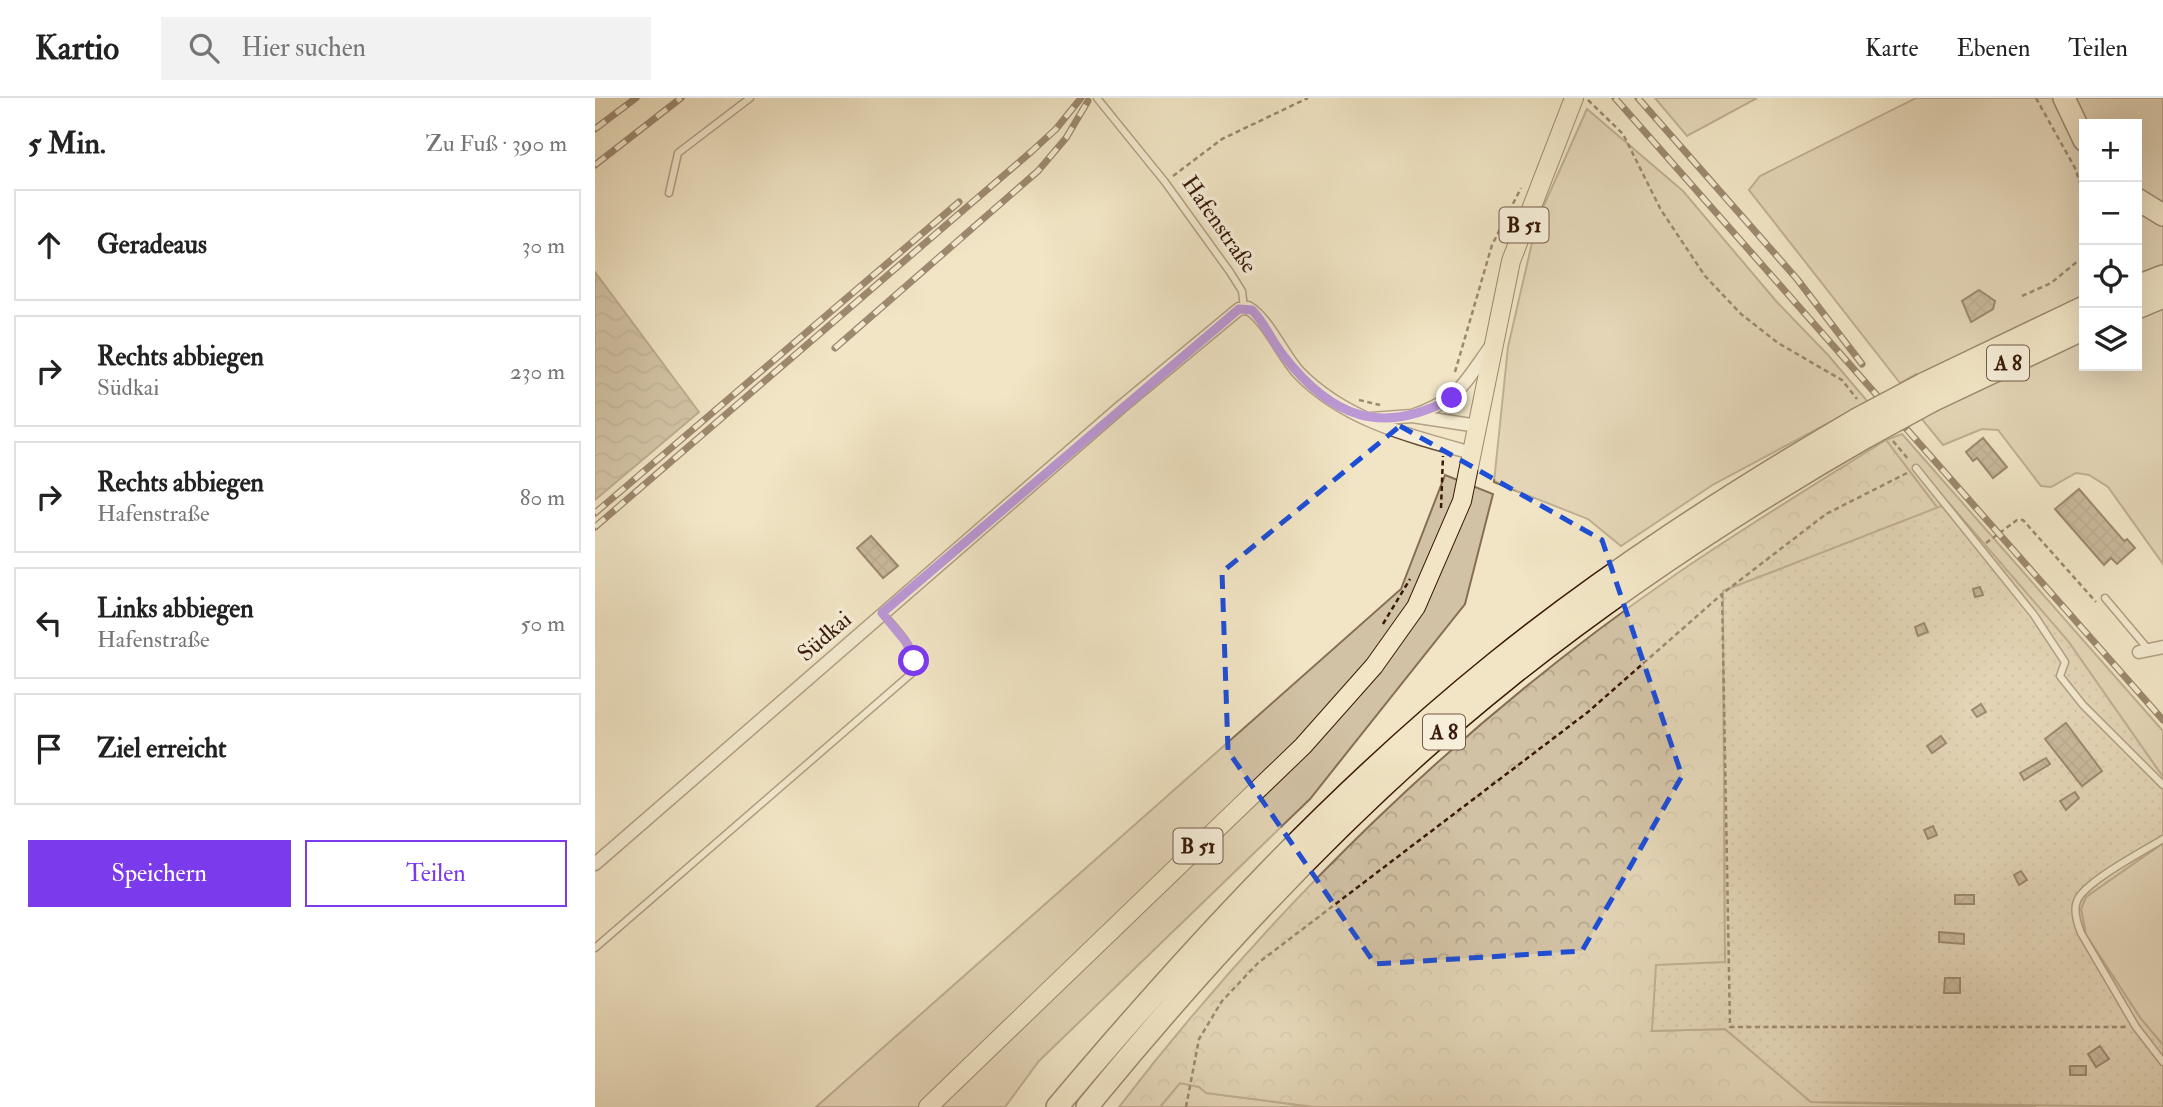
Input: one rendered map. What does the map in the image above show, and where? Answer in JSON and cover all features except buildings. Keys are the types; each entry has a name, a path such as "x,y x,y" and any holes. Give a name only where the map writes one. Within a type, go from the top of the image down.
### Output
{"highway":[{"path":"2064,98 2079,130"},
{"path":"2076,98 2086,119"},
{"path":"2142,202 2163,215"},
{"path":"2142,284 2163,276"},
{"path":"2142,305 2163,298"},
{"path":"2062,317 2079,303"},
{"name":"A 8","path":"1928,393 2082,308"},
{"name":"A 8","path":"1057,1107 1228,913 1337,803 1423,724 1504,656 1631,561 1769,471 1861,418 2079,331"},
{"name":"A 8","path":"1087,1107 1302,868 1358,812 1476,705 1576,624 1782,485 1861,418"}],"main road":[{"name":"B 51","path":"928,1107 1303,746 1374,666 1416,607 1438,562 1462,501 1514,249 1571,105"}],"street":[{"name":"Hafenstraße","path":"1244,308 1260,318 1282,355 1317,392 1348,411 1371,419 1385,428 1472,453"},
{"name":"Südkai","path":"595,864 1185,353 1234,312 1244,308"},
{"name":"Hafenstraße","path":"1412,416 1431,409 1459,391 1493,342"},
{"name":"Hafenstraße","path":"1371,419 1412,416 1478,426"},
{"path":"2144,651 2163,647"}],"lane":[{"path":"669,193 678,153 750,98"},
{"name":"Hafenstraße","path":"1097,98 1165,182 1239,286 1244,308"},
{"path":"1916,468 2034,615 2065,662 2060,676 2084,705 2163,785"},
{"path":"2105,598 2144,651"},
{"path":"595,948 910,676 914,666 910,649 882,613"},
{"path":"2163,839 2100,879 2081,893 2076,902 2076,919 2081,933 2136,1027 2163,1062"}],"path":[{"path":"1165,182 1222,139 1308,98"},
{"path":"1585,98 1623,134 1661,210 1705,276 1741,314 1778,343 1842,380 1861,418"},
{"path":"2036,98 2075,168 2080,182"},
{"path":"1451,379 1456,371 1492,245 1527,177"},
{"path":"2022,296 2051,283 2079,260"},
{"path":"1352,398 1392,405"},
{"path":"1187,1107 1199,1039 1222,1001 1258,963 1588,712 1722,594 1826,514 1916,468 1891,439"},
{"path":"1441,508 1444,471 1441,461 1445,446"},
{"path":"1980,548 2017,520 2024,520 2095,601 2105,598"},
{"path":"1379,630 1411,577"},
{"path":"1722,594 1730,1027 2136,1027"}],"highlighted area":[{"path":"1400,426 1602,540 1682,776 1582,951 1375,964 1228,751 1222,572"}],"green space":[{"path":"1655,98 1757,98 1687,136"},
{"path":"1916,98 2163,98 2163,564 2108,487 2089,475 2076,473 2051,487 2041,486 1998,430 1982,429 1943,445 1921,418 1937,409 1916,374 1900,383 1749,190 1760,176"},
{"path":"1587,109 1683,191 1776,301 1868,402 1714,484 1621,546 1588,519 1494,482 1508,347 1537,221"},
{"path":"1902,434 2163,731 2163,777 2068,641 1949,504 1939,510 1886,440"},
{"path":"1886,440 1939,510 1723,591 1725,962 1652,1031 1725,1029 1811,1102 2036,1107 1314,1107 1206,1093 1199,1087 1180,1083 1160,1107 1119,1107 1178,1033 1306,889 1446,755 1519,692 1672,577"},
{"path":"1445,475 1493,494 1465,604 1310,799 1039,1061 1005,1107 816,1107 1401,589"},
{"path":"1949,503 2068,641 2163,777 2163,843 2086,897 2081,909 2086,935 2141,1019 2163,1045 2163,1107 1811,1102 1725,1029 1652,1031 1656,965 1725,962 1723,591"},
{"path":"2163,843 2163,1045 2141,1019 2086,935 2081,909 2086,897"},
{"path":"1180,1083 1199,1087 1207,1093 1314,1107 1160,1107"}],"water":[{"path":"595,272 699,412 595,500"}],"railway":[{"path":"595,129 636,98"},
{"path":"595,165 681,98"},
{"path":"595,527 1032,151 1056,129 1081,98"},
{"path":"1615,98 2163,720"},
{"path":"1638,98 1797,279 1862,364"},
{"path":"835,348 1038,171 1066,138 1088,101"},
{"path":"595,513 959,202"}],"route":[{"path":"914,661 906,642 882,613 1239,309 1252,310 1260,318 1282,355 1317,392 1348,411 1371,419 1412,416 1452,398"}]}
